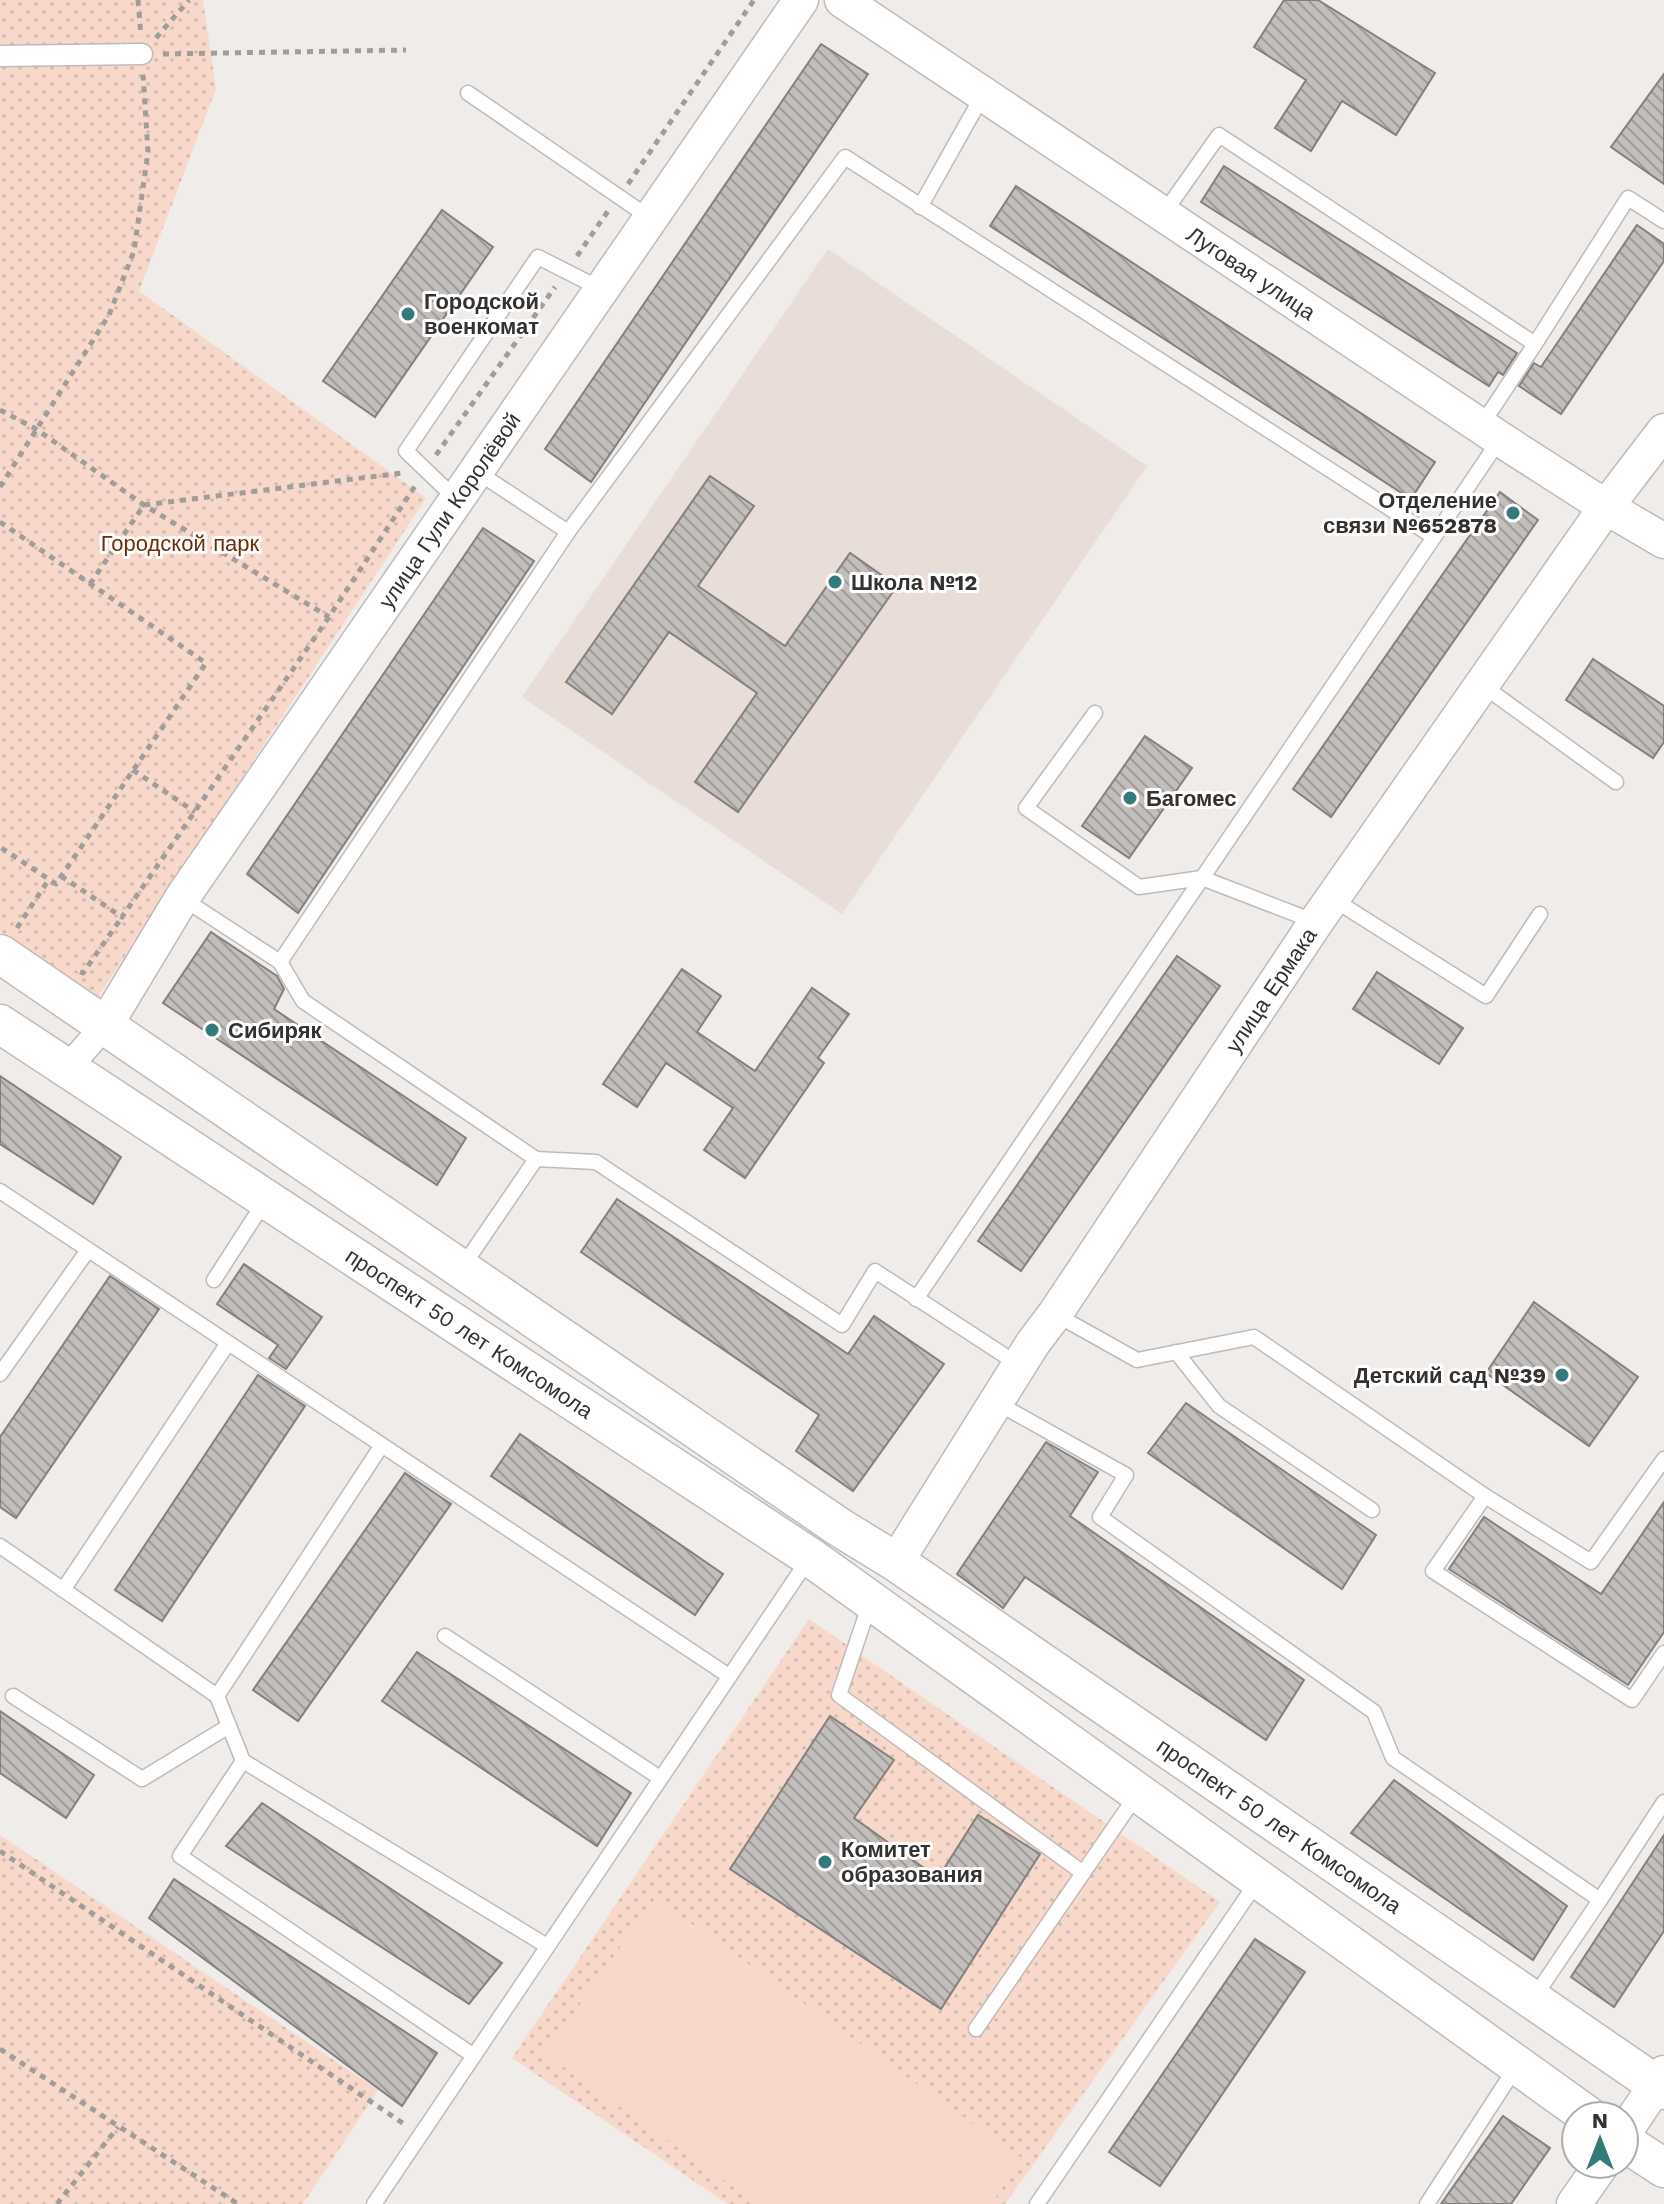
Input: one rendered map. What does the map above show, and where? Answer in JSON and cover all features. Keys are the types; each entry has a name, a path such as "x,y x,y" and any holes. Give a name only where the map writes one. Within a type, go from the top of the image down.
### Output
{"main road":[{"name":"проспект 50 лет Комсомола","path":"4,939 106,1024 460,1269 826,1518 896,1562 1532,2000 1662,2083"},
{"name":"проспект 50 лет Комсомола","path":"0,1024 810,1557 1566,2100"},
{"path":"871,1599 896,1562"},
{"path":"1640,2152 1664,2168"}],"street":[{"name":"улица Гули Королёвой","path":"106,1024 182,898 801,0"},
{"name":"Луговая улица","path":"842,0 1491,432 1664,541"},
{"path":"0,56 142,54"},
{"name":"улица Ермака","path":"896,1562 1033,1343 1324,910 1606,507 1664,431"},
{"path":"66,1070 106,1024"},
{"path":"1640,2112 1662,2083"},
{"path":"1574,2204 1591,2180"}],"lane":[{"path":"468,93 650,218"},
{"path":"920,207 984,93"},
{"path":"1163,213 1219,135 1535,344"},
{"path":"280,962 568,532 845,157 1434,537"},
{"path":"916,1299 1434,537 1535,344 1628,198 1664,221"},
{"path":"457,499 406,451 538,257 601,289"},
{"path":"476,471 568,532"},
{"path":"1482,685 1616,782"},
{"path":"1095,713 1026,808 1139,887 1202,878 1324,910 1486,996 1540,914"},
{"path":"182,898 280,962 303,1001 536,1159 596,1162 842,1325 875,1271 1020,1366"},
{"path":"460,1269 536,1159"},
{"path":"0,1191 729,1676"},
{"path":"214,1280 266,1201"},
{"path":"0,1374 88,1250"},
{"path":"1055,1314 1137,1360 1254,1337 1485,1496 1591,1562 1664,1459"},
{"path":"63,1590 228,1343"},
{"path":"1176,1352 1219,1406 1372,1510"},
{"path":"997,1403 1126,1475 1100,1517 1374,1712 1393,1758 1600,1900"},
{"path":"217,1696 382,1445"},
{"path":"1485,1496 1433,1571 1632,1700 1664,1653"},
{"path":"0,1546 217,1696 243,1761 547,1946"},
{"path":"374,2204 810,1557"},
{"path":"871,1599 839,1695 1083,1873"},
{"path":"445,1636 660,1778"},
{"path":"13,1696 142,1779 229,1726"},
{"path":"243,1761 180,1856 474,2056"},
{"path":"976,2029 1138,1792"},
{"path":"1532,2000 1664,1802"},
{"path":"1037,2204 1259,1879"},
{"path":"1427,2204 1517,2065"}],"path":[{"path":"0,487 109,315 134,251 148,152 138,0"},
{"path":"142,54 189,0"},
{"path":"142,54 406,50"},
{"path":"0,410 36,429 144,505 329,617"},
{"path":"90,584 144,505 426,470"},
{"path":"0,522 206,663 56,884 0,847"},
{"path":"133,770 195,812"},
{"path":"4,939 16,929 49,879"},
{"path":"69,964 83,973 122,917"},
{"path":"0,1851 421,2135"},
{"path":"0,2049 238,2204"},
{"path":"57,2204 118,2127"}],"shaded area":[{"name":"Школа №12","path":"828,249 1147,466 842,914 522,697"}],"green space":[{"name":"Городской парк","path":"0,0 203,0 216,89 139,291 426,498 98,997 0,931"},
{"path":"809,1619 1220,1902 1005,2204 728,2204 512,2058"},
{"path":"0,1835 378,2090 303,2204 0,2204"},
{"path":"655,1898 1023,2159 991,2204 757,2204 545,2054"}],"building":[{"path":"1284,0 1318,0 1435,73 1396,135 1342,101 1311,151 1275,128 1306,80 1254,47"},
{"path":"821,44 868,74 591,482 545,449"},
{"path":"1664,74 1664,184 1611,147"},
{"path":"1224,166 1517,353 1503,375 1498,372 1489,386 1201,202"},
{"path":"1016,186 1435,462 1411,499 990,226"},
{"name":"Городской военкомат","path":"442,210 493,247 375,417 323,381"},
{"path":"1637,225 1664,244 1664,261 1561,414 1519,386 1534,363 1541,367"},
{"path":"710,476 754,506 698,586 785,646 850,553 897,586 738,812 695,782 757,693 669,632 612,714 566,682"},
{"path":"1500,492 1538,520 1331,817 1293,789"},
{"path":"483,528 534,561 298,913 247,874"},
{"path":"1593,659 1664,706 1664,742 1653,758 1566,700"},
{"name":"Багомес","path":"1145,736 1192,768 1129,858 1082,826"},
{"path":"211,932 277,976 284,989 274,1009 466,1138 437,1185 163,1003"},
{"path":"1177,956 1220,986 1021,1271 978,1241"},
{"path":"682,969 721,996 697,1032 755,1071 812,988 849,1014 818,1058 824,1063 745,1178 704,1150 733,1108 666,1063 637,1107 603,1084"},
{"path":"1377,972 1463,1028 1439,1064 1353,1009"},
{"path":"0,1076 121,1157 93,1204 0,1144"},
{"path":"617,1199 848,1354 874,1316 944,1364 853,1491 796,1451 819,1415 581,1252"},
{"path":"244,1264 322,1317 286,1369 269,1358 278,1345 217,1304"},
{"path":"110,1276 159,1309 16,1518 0,1507 0,1437"},
{"name":"Детский сад №39","path":"1534,1302 1638,1377 1589,1446 1486,1373"},
{"path":"258,1375 305,1406 162,1621 115,1590"},
{"path":"1186,1403 1376,1535 1342,1589 1148,1453"},
{"path":"520,1434 723,1574 695,1615 491,1476"},
{"path":"1046,1442 1098,1472 1070,1516 1304,1680 1266,1740 1025,1577 1003,1608 957,1574"},
{"path":"405,1473 451,1504 298,1721 253,1690"},
{"path":"1664,1502 1664,1632 1628,1685 1449,1569 1484,1517 1601,1594"},
{"path":"417,1652 631,1793 597,1846 382,1701"},
{"path":"0,1711 94,1775 66,1818 0,1773"},
{"name":"Комитет образования","path":"830,1716 894,1760 854,1818 938,1878 978,1815 1040,1854 941,2009 730,1869"},
{"path":"1394,1780 1567,1906 1533,1960 1351,1833"},
{"path":"262,1803 502,1963 469,2004 226,1846"},
{"path":"1664,1835 1664,1931 1614,2007 1571,1977"},
{"path":"174,1879 437,2053 402,2106 149,1918"},
{"path":"1255,1939 1305,1972 1160,2186 1109,2152"},
{"path":"1503,2116 1550,2148 1511,2204 1441,2204"}],"place":[{"name":"Городской военкомат","path":"408,314"},
{"name":"Отделение связи №652878","path":"1513,513"},
{"name":"Школа №12","path":"835,582"},
{"name":"Багомес","path":"1130,798"},
{"name":"Сибиряк","path":"212,1030"},
{"name":"Детский сад №39","path":"1562,1375"},
{"name":"Комитет образования","path":"825,1862"}]}
